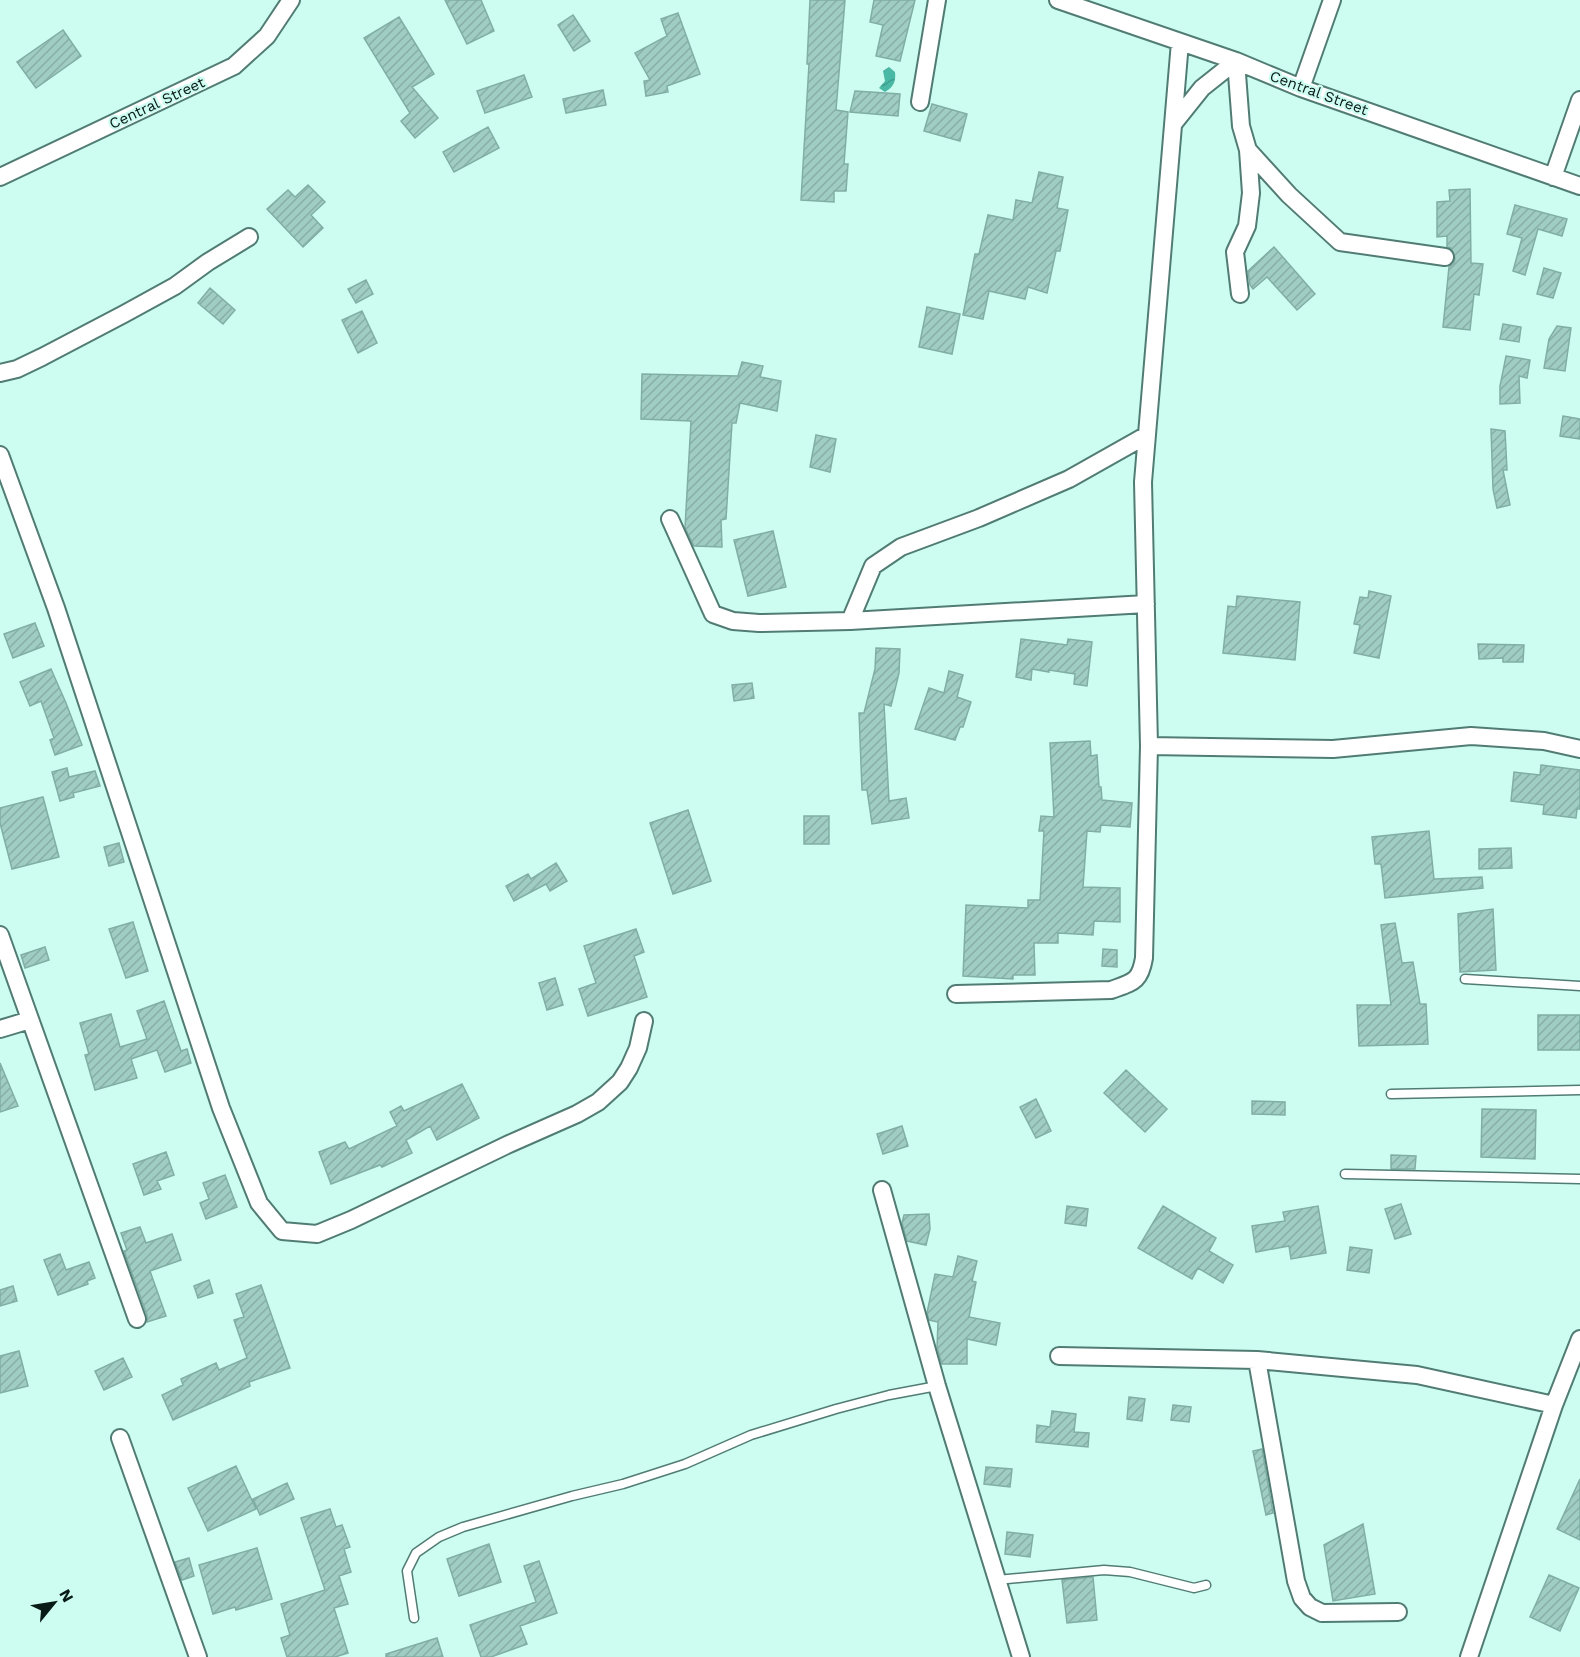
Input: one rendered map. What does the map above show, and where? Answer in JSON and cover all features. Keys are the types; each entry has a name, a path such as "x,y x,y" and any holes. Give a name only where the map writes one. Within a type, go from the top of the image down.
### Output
{"street":[{"name":"Central Street","path":"0,177 234,66 267,36 291,0"},
{"path":"920,102 937,0"},
{"name":"Central Street","path":"1058,0 1236,61 1301,88 1580,186"},
{"path":"1301,88 1332,0"},
{"path":"956,994 1111,990 1131,983 1141,974 1144,958 1149,746 1143,482 1180,42"},
{"path":"1174,123 1202,88 1236,61"},
{"path":"1236,61 1241,126 1248,150 1251,193 1247,226 1235,252 1240,294"},
{"path":"1553,177 1580,100"},
{"path":"1248,150 1289,195 1340,242 1445,257"},
{"path":"0,373 17,369 42,357 175,286 249,237"},
{"path":"850,621 873,566 901,547 979,518 1069,479 1146,435"},
{"path":"0,455 56,608 221,1108 259,1203 282,1231 317,1234 577,1114 598,1102 620,1082 629,1068 638,1048 644,1021"},
{"path":"670,519 713,614 734,621 759,624 850,621 1146,604"},
{"path":"1149,746 1333,749 1471,736 1544,741 1580,749"},
{"path":"0,935 137,1318"},
{"path":"0,1029 30,1020"},
{"path":"882,1190 937,1386 1021,1657"},
{"path":"1469,1657 1554,1405 1580,1339"},
{"path":"1059,1356 1257,1360 1417,1375 1554,1405"},
{"path":"1257,1360 1296,1581 1302,1598 1310,1607 1322,1613 1398,1612"},
{"path":"120,1438 198,1657"}],"lane":[{"path":"1465,979 1580,986"},
{"path":"1391,1094 1580,1090"},
{"path":"1345,1174 1580,1179"},
{"path":"414,1618 407,1571 416,1553 439,1536 540,1505 634,1481 685,1464 751,1435 804,1418 889,1395 937,1386"},
{"path":"996,1580 1104,1570 1130,1572 1194,1588 1206,1585"}],"water":[{"path":"889,67 895,72 895,78 894,84 885,92 879,88 885,81 883,71"}],"building":[{"path":"445,0 481,0 494,31 467,44"},
{"path":"810,0 845,0 836,110 848,112 844,164 848,164 846,191 834,191 834,202 801,200 809,64 807,64"},
{"path":"874,0 915,0 900,61 876,56 883,25 870,22"},
{"path":"678,13 700,74 667,86 668,92 646,96 644,81 650,80 635,53 667,36 661,19"},
{"path":"573,15 590,41 574,51 558,25"},
{"path":"399,17 434,74 412,87 438,118 415,138 401,121 410,113 364,38"},
{"path":"63,30 81,56 36,88 17,62"},
{"path":"524,75 532,97 485,113 477,91"},
{"path":"603,90 606,105 566,113 563,99"},
{"path":"855,91 900,94 898,116 850,112"},
{"path":"932,104 967,114 960,141 924,131"},
{"path":"488,127 499,148 454,172 443,152"},
{"path":"1039,172 1063,177 1057,208 1068,210 1060,251 1056,251 1047,293 1028,287 1025,299 989,291 983,319 963,315 975,254 979,254 988,215 1013,220 1016,200 1032,203"},
{"path":"308,185 325,202 311,215 323,228 303,247 267,209 288,190 295,197"},
{"path":"1470,189 1471,263 1483,264 1479,295 1474,294 1470,330 1443,327 1449,267 1454,263 1455,258 1451,248 1447,247 1447,236 1437,237 1437,202 1450,201 1449,190"},
{"path":"1515,205 1567,219 1562,236 1538,229 1525,275 1513,271 1522,238 1507,234"},
{"path":"1274,247 1315,294 1297,310 1267,277 1253,289 1250,285 1248,271"},
{"path":"1544,268 1561,273 1553,298 1537,294"},
{"path":"366,280 373,294 356,303 348,289"},
{"path":"210,288 235,310 223,324 198,303"},
{"path":"927,307 960,314 952,354 919,347"},
{"path":"362,311 377,343 358,353 342,320"},
{"path":"1503,324 1521,327 1519,342 1500,339"},
{"path":"1557,326 1571,328 1565,371 1544,368 1549,339"},
{"path":"1506,356 1530,360 1527,378 1519,376 1520,403 1500,404 1500,386"},
{"path":"742,362 763,366 760,377 781,381 777,411 740,403 736,423 732,423 726,519 721,520 722,547 694,546 685,528 691,421 641,419 642,374 738,376"},
{"path":"1563,416 1580,419 1580,439 1560,436"},
{"path":"1491,429 1505,431 1507,470 1503,470 1510,505 1497,508 1493,489"},
{"path":"816,435 836,439 830,472 810,467"},
{"path":"773,531 786,587 748,596 734,540"},
{"path":"1369,591 1391,596 1379,658 1354,653 1360,625 1354,624 1360,597 1368,598"},
{"path":"1237,596 1300,602 1295,660 1223,653 1228,606 1236,607"},
{"path":"35,623 44,646 13,658 4,634"},
{"path":"1021,639 1067,645 1068,639 1092,642 1087,686 1074,684 1075,674 1049,670 1049,672 1032,669 1031,680 1016,677"},
{"path":"1478,644 1524,645 1523,662 1503,662 1503,658 1479,659"},
{"path":"876,648 900,649 899,673 891,706 884,704 889,801 906,798 909,818 872,824 867,790 862,790 859,713 864,713 875,669"},
{"path":"51,669 82,745 55,755 50,740 54,738 41,701 30,706 20,682"},
{"path":"949,671 963,675 957,697 971,702 963,727 960,727 955,740 915,729 929,688 944,693"},
{"path":"752,683 754,698 734,701 732,685"},
{"path":"1090,741 1091,756 1097,755 1102,800 1132,803 1130,827 1101,825 1100,832 1087,831 1083,887 1120,888 1120,922 1094,921 1093,935 1058,933 1058,943 1034,943 1035,975 1013,975 1013,979 963,976 966,905 1028,908 1028,900 1040,900 1044,831 1039,831 1041,816 1054,817 1050,743"},
{"path":"1541,765 1580,770 1580,809 1577,809 1576,818 1543,814 1544,805 1511,801 1514,772 1540,775"},
{"path":"67,768 69,777 95,771 100,786 73,793 74,797 60,801 52,772"},
{"path":"43,797 59,857 12,869 0,823 0,808"},
{"path":"688,810 711,881 673,894 650,823"},
{"path":"804,816 829,816 829,844 804,844"},
{"path":"1429,831 1434,879 1482,877 1483,888 1385,898 1381,864 1375,864 1372,837"},
{"path":"119,843 124,862 109,866 104,847"},
{"path":"1511,848 1512,868 1479,869 1479,849"},
{"path":"556,863 567,881 550,891 546,884 514,901 506,886 528,874 531,879"},
{"path":"1493,909 1496,970 1460,972 1458,914"},
{"path":"133,922 148,971 126,978 109,929"},
{"path":"1395,923 1402,963 1413,962 1420,1004 1426,1004 1428,1044 1359,1046 1357,1005 1391,1005 1381,925"},
{"path":"636,929 644,952 634,956 647,997 588,1016 579,989 596,983 584,946"},
{"path":"45,947 49,960 25,968 21,955"},
{"path":"1103,949 1117,950 1117,967 1102,966"},
{"path":"555,978 563,1005 547,1010 539,983"},
{"path":"164,1001 181,1051 187,1049 191,1063 165,1072 157,1050 131,1059 137,1078 95,1090 85,1055 89,1054 80,1023 111,1014 120,1047 147,1039 137,1011"},
{"path":"1538,1015 1580,1015 1580,1050 1538,1050"},
{"path":"0,1063 18,1106 0,1112"},
{"path":"1126,1070 1167,1109 1145,1132 1104,1093"},
{"path":"462,1084 479,1118 437,1140 430,1126 406,1140 412,1153 382,1167 380,1165 331,1184 319,1152 345,1142 349,1149 397,1126 390,1112 401,1106 404,1111"},
{"path":"1036,1099 1051,1131 1036,1138 1020,1107"},
{"path":"1252,1101 1285,1102 1285,1115 1252,1114"},
{"path":"1482,1109 1536,1110 1535,1159 1481,1157"},
{"path":"902,1126 908,1146 883,1154 877,1134"},
{"path":"166,1152 174,1175 157,1181 161,1189 144,1195 133,1164"},
{"path":"1391,1155 1416,1156 1415,1169 1391,1169"},
{"path":"225,1175 237,1207 206,1219 200,1203 209,1199 203,1183"},
{"path":"1401,1204 1411,1234 1395,1239 1385,1209"},
{"path":"1067,1206 1088,1209 1086,1226 1065,1223"},
{"path":"1163,1206 1216,1238 1209,1251 1233,1265 1223,1283 1198,1268 1192,1279 1138,1248"},
{"path":"1318,1206 1326,1253 1291,1259 1289,1246 1256,1252 1252,1226 1285,1221 1283,1212"},
{"path":"929,1214 930,1229 926,1245 907,1241 902,1223 904,1215"},
{"path":"140,1227 146,1243 172,1234 181,1260 150,1271 166,1316 147,1322 147,1315 124,1251 127,1250 121,1233"},
{"path":"1350,1247 1372,1250 1369,1273 1347,1270"},
{"path":"60,1254 66,1270 89,1262 95,1278 87,1281 88,1284 58,1295 44,1260"},
{"path":"958,1256 977,1261 972,1281 976,1282 969,1317 1000,1323 996,1345 967,1339 967,1364 942,1364 937,1348 938,1322 929,1320 927,1313 935,1274 953,1277"},
{"path":"209,1280 213,1293 198,1298 194,1286"},
{"path":"261,1285 290,1368 249,1382 250,1386 173,1420 162,1395 183,1385 181,1379 216,1363 219,1370 247,1358 234,1320 244,1317 236,1294"},
{"path":"13,1286 17,1301 0,1306 0,1290"},
{"path":"19,1351 28,1386 0,1393 0,1356"},
{"path":"123,1358 132,1377 104,1390 95,1371"},
{"path":"1129,1397 1145,1399 1142,1421 1127,1419"},
{"path":"1173,1405 1191,1407 1189,1422 1171,1420"},
{"path":"1052,1411 1076,1414 1074,1432 1089,1433 1088,1447 1036,1442 1037,1425 1050,1427"},
{"path":"1262,1449 1273,1513 1266,1515 1253,1451"},
{"path":"236,1466 256,1509 208,1531 188,1488"},
{"path":"986,1467 1012,1469 1010,1487 984,1484"},
{"path":"1580,1479 1580,1540 1557,1529"},
{"path":"287,1483 294,1499 260,1515 253,1499"},
{"path":"330,1509 336,1527 342,1525 350,1547 344,1549 351,1572 339,1576 348,1604 334,1608 348,1653 335,1657 287,1657 281,1638 290,1635 281,1604 325,1590 301,1518"},
{"path":"1363,1524 1375,1594 1333,1601 1324,1545"},
{"path":"1007,1532 1033,1535 1030,1557 1005,1554"},
{"path":"489,1544 501,1582 459,1596 447,1559"},
{"path":"257,1548 272,1599 213,1614 199,1565"},
{"path":"189,1558 194,1576 182,1580 175,1562"},
{"path":"539,1561 557,1613 520,1626 527,1644 491,1657 481,1657 470,1625 536,1602 524,1566"},
{"path":"1549,1575 1579,1588 1560,1631 1530,1617"},
{"path":"1093,1577 1097,1620 1067,1623 1062,1580"},
{"path":"437,1638 443,1657 386,1657 386,1654"}]}
